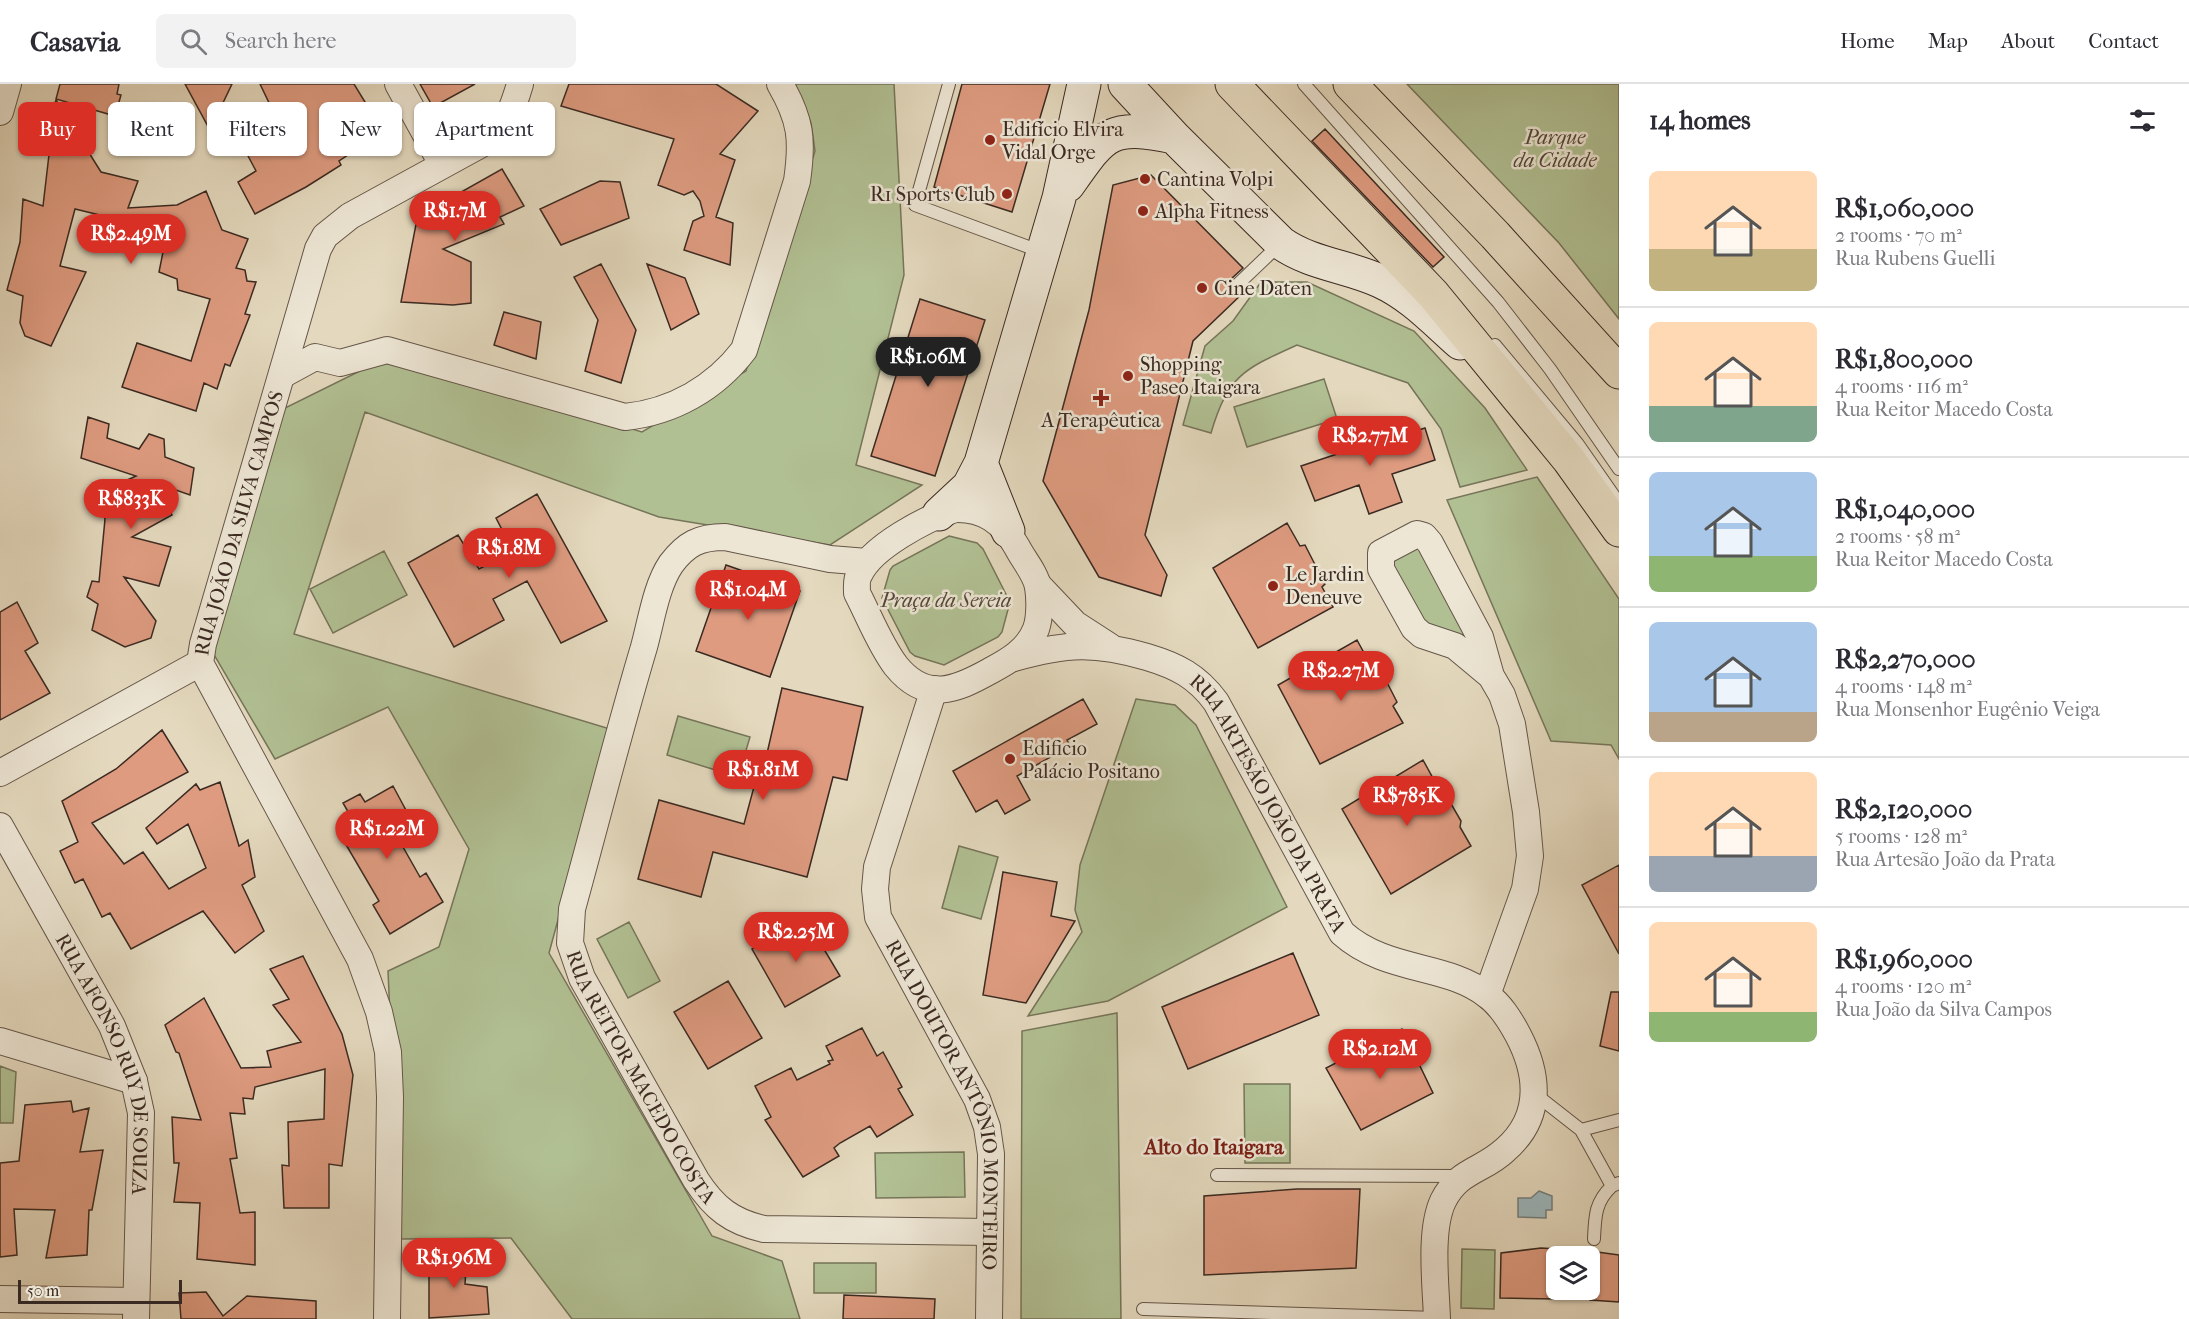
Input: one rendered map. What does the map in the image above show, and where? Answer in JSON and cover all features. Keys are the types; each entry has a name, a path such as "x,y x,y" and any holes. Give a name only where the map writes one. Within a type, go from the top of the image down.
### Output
{"main road":[{"path":"1232,84 1432,294 1520,399 1619,530"},
{"path":"1350,84 1614,360"}],"street":[{"path":"0,112 8,84"},
{"path":"398,84 442,164"},
{"name":"RUA JOÃO DA SILVA CAMPOS","path":"387,1319 390,1097 388,1053 379,1012 360,959 200,663 203,644 318,249 325,236 350,216 487,141 501,129 512,114 520,84"},
{"path":"295,330 315,357 340,363 387,350 625,417 665,409 712,384 729,369 744,350 797,181 801,154 800,125 780,84"},
{"path":"981,463 1008,531 1038,585 1036,627 1014,658 960,688 934,689 911,679 896,666 857,593 859,574 882,547 939,514 964,492 981,463 1059,198 1084,84"},
{"path":"1125,84 1174,137 1281,243 1297,254 1379,280 1417,303 1520,399"},
{"path":"1059,198 1089,154 1100,142 1113,135 1127,130 1174,137"},
{"path":"282,375 315,357"},
{"path":"939,514 965,509 993,518 1008,531"},
{"path":"1437,1318 1438,1217 1443,1202 1462,1176 1504,1152 1516,1138 1524,1125 1535,1094 1535,1075 1530,1057 1509,1020 1487,994 1525,889 1530,856 1519,758 1512,724 1502,695 1491,676 1480,637 1424,536 1410,536 1381,553 1381,569 1414,628 1422,635 1455,646 1491,676"},
{"name":"RUA REITOR MACEDO COSTA","path":"867,562 830,559 716,537 690,543 674,561 662,585 572,909 570,943 582,978 696,1180 708,1199 726,1216 744,1225 764,1229 989,1232"},
{"name":"RUA ARTESÃO JOÃO DA PRATA","path":"1038,585 1074,624 1110,646"},
{"name":"RUA ARTESÃO JOÃO DA PRATA","path":"1014,658 1086,645 1110,646 1171,664 1189,673 1204,686 1216,702 1342,933 1370,953 1451,978 1487,994"},
{"path":"0,773 200,663"},
{"name":"RUA DOUTOR ANTÔNIO MONTEIRO","path":"934,689 878,867 875,889 878,917 963,1071 987,1127 991,1154 989,1319"},
{"name":"RUA AFONSO RUY DE SOUZA","path":"0,826 112,1026 134,1081 141,1113 136,1310"},
{"path":"0,1041 134,1081"},
{"path":"0,1299 136,1310"}],"lane":[{"path":"950,84 915,206 1043,252"},
{"path":"1250,84 1467,315"},
{"path":"1304,84 1498,302 1550,369 1619,469"},
{"path":"1236,286 1281,243"},
{"path":"1483,332 1577,443 1619,502"},
{"path":"1535,1094 1581,1130 1616,1185 1601,1197 1596,1206 1594,1239"},
{"path":"1581,1130 1619,1120"},
{"path":"1217,1175 1462,1176"},
{"path":"1143,1309 1437,1318"}],"green space":[{"path":"795,84 894,84 904,275 856,465 922,485 830,545 659,517 365,412 294,634 610,729 549,953 712,1236 782,1261 800,1319 572,1319 511,1238 400,1239 388,971 439,947 469,849 388,707 275,759 213,653 283,409 372,365 400,361 642,432 746,371 815,151 811,123"},
{"name":"Parque da Cidade","path":"1407,84 1619,84 1619,319 1559,243"},
{"path":"1261,282 1307,282 1414,331 1485,408 1527,470 1460,487 1441,429 1408,383 1297,345 1240,376 1224,398 1211,433 1183,425 1205,346 1233,321"},
{"path":"1324,379 1337,419 1247,447 1234,407"},
{"path":"1537,477 1619,599 1619,759 1611,745 1551,741 1447,500"},
{"name":"Praça da Sereia","path":"949,536 977,543 983,549 1010,602 1002,632 998,637 944,665 915,656 910,652 882,598 893,566"},
{"path":"1422,545 1466,633 1459,637 1422,622 1391,564 1392,557"},
{"path":"384,551 407,595 333,633 310,589"},
{"path":"1136,699 1175,705 1196,725 1287,907 1108,1001 1028,1016 1082,932 1075,910 1080,865"},
{"path":"678,716 750,737 738,777 667,755"},
{"path":"959,846 998,857 981,919 942,908"},
{"path":"629,922 660,981 628,998 597,939"},
{"path":"1117,1013 1121,1319 1021,1319 1022,1031"},
{"path":"0,1066 16,1072 13,1123 0,1123"},
{"path":"1244,1084 1290,1084 1290,1163 1245,1163"},
{"path":"964,1152 965,1197 876,1198 875,1153"},
{"path":"1462,1249 1495,1250 1494,1309 1461,1308"},
{"path":"814,1263 876,1263 876,1293 814,1293"}],"water":[{"path":"1539,1191 1552,1196 1552,1210 1546,1210 1546,1218 1518,1217 1518,1198 1531,1198"}],"building":[{"path":"60,84 119,84 117,94 121,95 119,102 108,102 108,114 96,111 96,102 66,102 56,99"},
{"path":"185,84 232,84 223,102 207,102 207,124"},
{"path":"260,84 354,84 365,102 319,102 319,156 346,156 339,161 341,165 255,214 238,182 256,171 248,156 307,156 307,102 269,102"},
{"path":"420,84 475,84 442,102 430,102"},
{"path":"569,84 716,84 758,111 720,154 735,160 716,217 733,223 730,265 684,250 693,221 704,216 700,201 693,191 684,195 658,185 674,139 561,106"},
{"name":"Edifício Elvira Vidal Orge","path":"962,84 1050,84 1012,212 934,187"},
{"path":"1325,129 1444,257 1433,267 1312,141"},
{"path":"49,156 91,156 101,172 138,181 128,208 177,205 206,191 222,230 248,239 236,268 245,270 247,281 256,282 245,314 250,315 230,366 225,364 217,389 204,383 196,411 122,387 137,343 191,361 210,299 178,290 177,279 159,272 166,237 151,234 153,228 75,209 60,266 86,272 51,346 25,336 20,323 23,296 7,290 20,242 23,199 43,206"},
{"path":"502,169 524,206 500,217 504,224 443,249 471,262 471,303 453,305 401,302 418,214 455,215 447,200"},
{"name":"Shopping Paseo Itaigara","path":"1151,175 1243,268 1230,280 1228,287 1233,294 1243,293 1193,341 1145,535 1167,575 1161,596 1099,577 1043,481 1089,310 1113,185"},
{"path":"600,181 620,182 629,218 561,245 540,209"},
{"path":"601,264 636,330 621,383 585,371 598,320 574,277"},
{"path":"647,264 685,278 699,314 671,330"},
{"path":"920,299 985,320 935,476 871,456"},
{"path":"504,312 541,322 536,359 494,345"},
{"path":"88,417 109,424 107,438 139,449 149,434 164,439 165,457 194,468 190,495 156,483 172,515 132,537 171,547 159,586 124,577 156,621 151,638 125,647 92,630 98,604 87,597 92,581 99,582 105,519 95,495 136,476 81,458"},
{"path":"1425,428 1435,460 1392,474 1402,502 1369,514 1359,485 1315,501 1301,466 1340,453 1348,441 1378,430 1392,439"},
{"path":"537,494 607,621 561,643 527,581 493,599 504,620 454,647 408,563 458,535 479,569 513,551 496,518"},
{"name":"Le Jardin Deneuve","path":"1287,523 1300,546 1305,545 1325,584 1322,587 1333,607 1258,648 1213,568"},
{"path":"726,565 800,591 770,677 696,651"},
{"path":"17,602 38,643 25,651 50,693 0,720 0,612"},
{"path":"1357,640 1369,662 1376,661 1397,702 1393,706 1403,723 1320,764 1278,685"},
{"path":"782,688 863,707 847,780 833,777 807,877 713,852 701,897 638,879 659,800 744,824 755,783 760,784"},
{"name":"Edificio Palácio Positano","path":"1083,699 1097,724 1067,740 1070,746 1017,776 1030,800 1005,814 997,800 976,812 953,771"},
{"path":"162,730 188,772 92,823 124,864 143,852 169,889 206,868 188,824 157,844 146,828 196,784 200,790 220,782 239,846 248,840 255,877 242,885 264,931 235,953 203,911 131,949 110,913 102,917 83,879 75,883 60,851 78,842 62,801 116,769"},
{"path":"1423,760 1461,821 1460,827 1471,846 1391,894 1342,809"},
{"path":"393,786 408,814 390,824 420,877 426,873 443,902 390,934 373,905 379,901 338,831 354,822 343,803 360,794 365,802"},
{"path":"1619,865 1619,954 1582,885"},
{"path":"1003,872 1057,882 1051,916 1075,921 1026,1003 983,995"},
{"path":"806,919 840,976 785,1007 752,949"},
{"path":"1293,953 1319,1015 1188,1069 1162,1007"},
{"path":"303,956 342,1034 353,1075 342,1166 329,1164 329,1208 284,1208 282,1165 289,1166 288,1122 324,1119 325,1069 255,1087 253,1099 243,1098 245,1114 230,1113 237,1158 230,1159 240,1213 255,1212 255,1265 197,1259 200,1203 174,1202 179,1163 174,1163 172,1117 201,1120 179,1053 176,1052 165,1025 204,998 241,1068 271,1067 267,1051 301,1042 273,1005 289,999 270,969"},
{"path":"728,981 762,1038 708,1069 674,1012"},
{"path":"1611,992 1619,992 1619,1051 1600,1046"},
{"path":"862,1028 877,1056 883,1052 902,1087 898,1089 913,1115 877,1137 870,1126 834,1148 839,1156 803,1177 765,1120 771,1117 755,1086 791,1068 797,1080 830,1064 828,1061 833,1060 826,1046"},
{"path":"1402,1029 1433,1093 1361,1130 1326,1068"},
{"path":"71,1101 73,1112 89,1108 80,1152 103,1150 92,1210 89,1210 87,1255 46,1258 55,1210 14,1209 17,1255 0,1257 0,1163 19,1161 25,1105"},
{"path":"1297,1189 1360,1189 1356,1268 1204,1275 1204,1196"},
{"path":"1546,1248 1546,1299 1500,1298 1501,1253"},
{"path":"1600,1252 1619,1255 1619,1302 1590,1300 1600,1300"},
{"path":"467,1253 465,1284 487,1287 489,1314 429,1318 429,1257"},
{"path":"206,1292 223,1316 247,1296 316,1301 316,1319 181,1319 179,1293"},
{"path":"844,1295 935,1299 934,1319 843,1319"}],"place":[{"name":"Edifício Elvira Vidal Orge","path":"990,140"},
{"name":"Cantina Volpi","path":"1145,179"},
{"name":"R1 Sports Club","path":"1007,194"},
{"name":"Alpha Fitness","path":"1143,211"},
{"name":"Cine Daten","path":"1202,288"},
{"name":"Shopping Paseo Itaigara","path":"1128,376"},
{"name":"A Terapêutica","path":"1101,398"},
{"name":"Le Jardin Deneuve","path":"1273,586"},
{"name":"Edificio Palácio Positano","path":"1010,759"}],"district":[{"name":"Alto do Itaigara","path":"1214,1147"}]}
